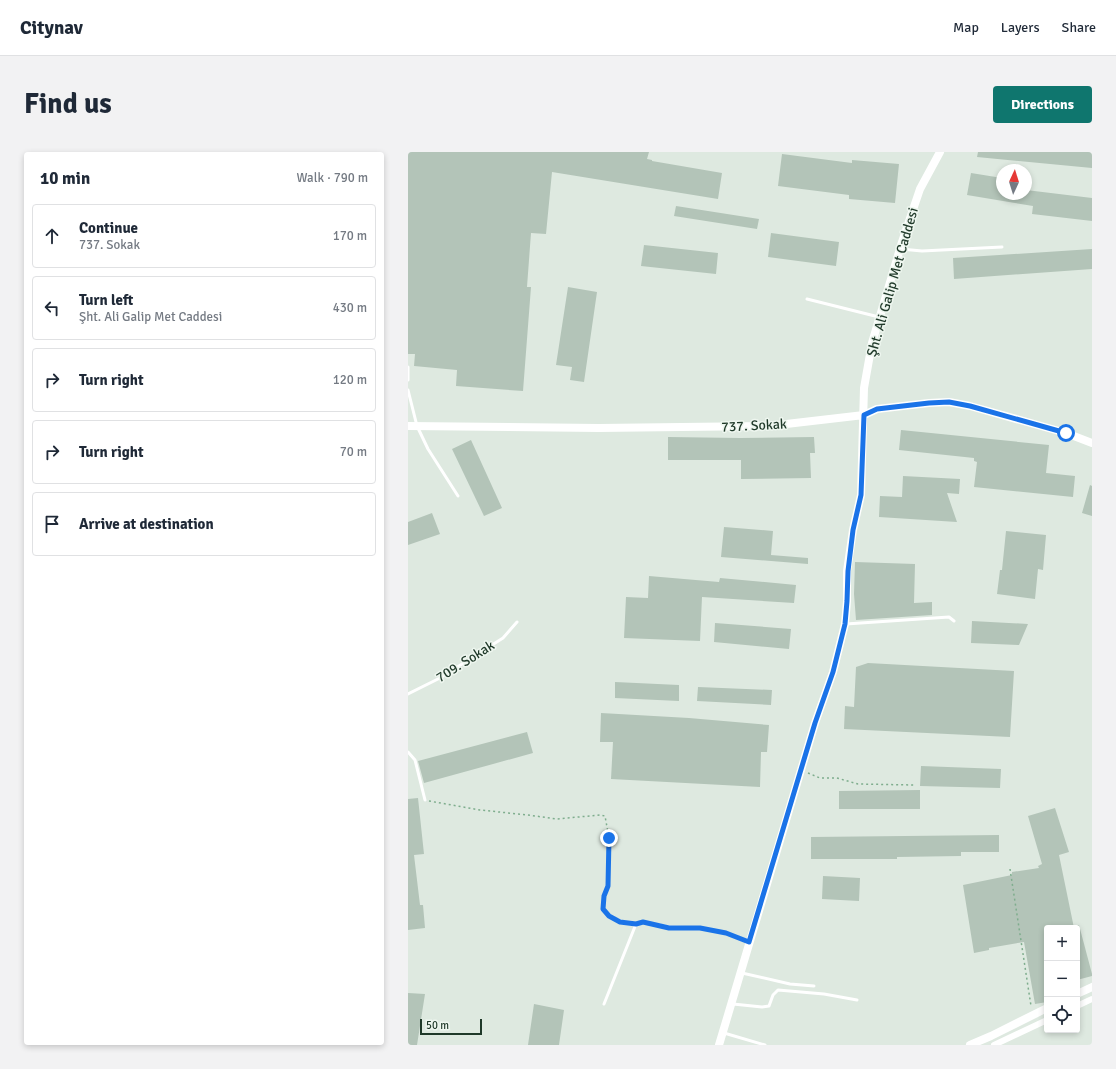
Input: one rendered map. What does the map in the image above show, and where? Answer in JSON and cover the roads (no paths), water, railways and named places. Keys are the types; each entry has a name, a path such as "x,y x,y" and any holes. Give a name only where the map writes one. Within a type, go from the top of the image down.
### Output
{"street":[{"name":"Şht. Ali Galip Met Caddesi","path":"719,1045 800,770 833,672 845,624 848,571 853,530 861,495 864,388 872,343 900,249 920,189 940,152"},
{"name":"737. Sokak","path":"412,426 599,428 769,426 864,415 877,409 949,402 970,406 1066,433 1092,443"},
{"path":"1080,993 1092,987"},
{"path":"1080,1005 1092,999"},
{"path":"970,1045 992,1036 1044,1009"},
{"path":"992,1036 994,1045 1044,1021"}],"lane":[{"path":"900,249 922,251 1002,247"},
{"path":"807,299 842,309 880,317"},
{"path":"408,367 408,380"},
{"path":"408,390 412,426 458,496"},
{"path":"845,624 949,617 954,622"},
{"name":"709. Sokak","path":"408,694 440,678 503,638 517,622"},
{"path":"408,752 415,760 425,800"},
{"path":"604,896 603,909 609,916 620,922 636,924 643,922 669,928 700,928 726,933 749,942"},
{"path":"604,1004 636,924"},
{"path":"740,973 790,984 814,986"},
{"path":"731,1004 762,1008 769,1006 773,995 778,990 824,994 857,1000"},
{"path":"722,1032 765,1045"}]}
